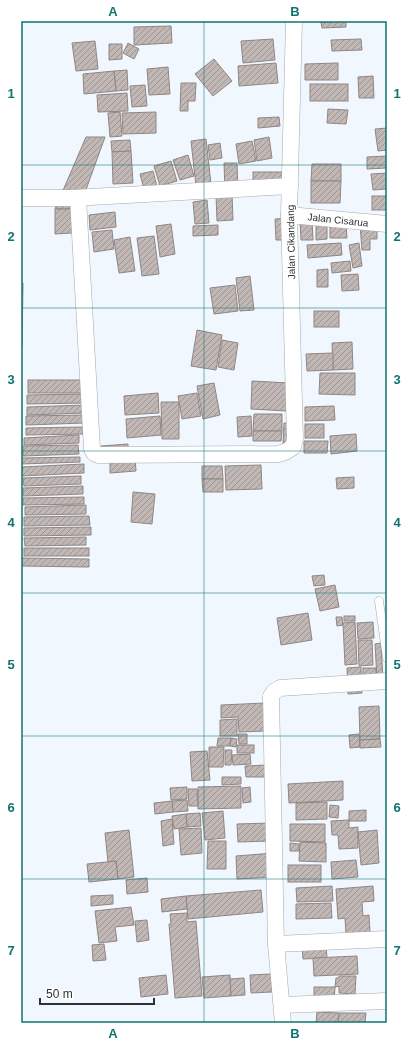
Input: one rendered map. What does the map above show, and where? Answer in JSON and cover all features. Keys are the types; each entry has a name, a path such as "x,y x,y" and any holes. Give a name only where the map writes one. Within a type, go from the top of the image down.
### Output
{"street":[{"name":"Jalan Cikandang","path":"78,198 92,449 94,453 99,455 278,454 293,447 295,439 289,215 294,21"},
{"path":"21,198 78,198 290,186"},
{"name":"Jalan Cisarua","path":"289,215 387,224"},
{"path":"283,1023 276,944 271,696 280,688 387,681"},
{"path":"276,944 387,939"},
{"path":"282,1005 387,1001"}],"lane":[{"path":"379,601 387,658"}],"building":[{"path":"346,21 346,27 322,28 321,22"},
{"path":"171,26 172,43 134,45 134,27"},
{"path":"273,39 275,60 243,63 241,41"},
{"path":"361,39 362,50 332,51 331,40"},
{"path":"95,41 98,69 76,71 72,43"},
{"path":"128,43 139,49 134,59 123,53"},
{"path":"109,44 122,44 122,59 109,60"},
{"path":"214,59 232,81 213,96 195,74"},
{"path":"276,63 278,83 239,86 238,66"},
{"path":"338,63 338,80 305,80 305,64"},
{"path":"168,67 170,94 149,95 147,69"},
{"path":"127,70 128,90 116,91 114,71"},
{"path":"114,71 116,91 84,94 83,74"},
{"path":"373,76 374,98 359,98 358,77"},
{"path":"181,83 196,83 195,101 188,101 188,111 180,111"},
{"path":"310,84 348,84 348,101 310,101"},
{"path":"145,85 147,106 132,107 130,86"},
{"path":"127,93 128,111 98,112 97,95"},
{"path":"328,109 348,110 346,124 327,123"},
{"path":"120,112 122,136 110,137 108,113"},
{"path":"156,112 156,133 123,134 122,113"},
{"path":"279,117 280,126 258,128 258,118"},
{"path":"387,128 387,150 378,151 375,129"},
{"path":"86,137 105,137 79,209 55,209"},
{"path":"269,137 272,158 257,161 254,140"},
{"path":"206,139 211,184 196,186 191,141"},
{"path":"130,140 131,151 112,152 111,141"},
{"path":"252,141 256,161 239,164 236,144"},
{"path":"220,143 222,158 210,160 208,145"},
{"path":"131,151 133,183 113,184 112,152"},
{"path":"188,155 194,176 180,180 173,160"},
{"path":"387,156 387,168 367,169 367,157"},
{"path":"171,161 177,181 160,186 154,166"},
{"path":"224,163 237,163 238,191 225,191"},
{"path":"312,164 341,164 341,181 311,181"},
{"path":"153,171 158,190 145,193 140,174"},
{"path":"253,172 282,172 282,186 253,186"},
{"path":"387,173 387,189 373,190 371,174"},
{"path":"311,181 341,181 340,203 311,203"},
{"path":"232,194 233,220 217,221 216,195"},
{"path":"372,196 387,196 387,210 372,210"},
{"path":"207,200 209,223 195,224 193,202"},
{"path":"55,209 79,209 79,229 72,229 72,233 55,234"},
{"path":"115,212 116,227 90,230 89,215"},
{"path":"292,218 293,240 276,240 275,219"},
{"path":"300,220 312,220 313,240 301,240"},
{"path":"327,221 327,239 316,240 316,222"},
{"path":"171,224 175,254 160,257 156,226"},
{"path":"346,224 347,238 330,238 330,225"},
{"path":"377,224 377,239 370,239 370,250 362,250 360,225"},
{"path":"218,225 218,235 193,236 193,226"},
{"path":"112,230 114,249 94,252 92,232"},
{"path":"154,236 159,274 142,276 137,238"},
{"path":"130,237 135,271 119,273 114,240"},
{"path":"341,243 342,255 308,258 307,245"},
{"path":"359,243 362,266 353,268 349,245"},
{"path":"350,261 351,271 332,273 331,263"},
{"path":"328,269 328,287 317,287 317,270"},
{"path":"358,274 359,290 342,291 341,275"},
{"path":"250,276 254,310 240,311 236,278"},
{"path":"21,283 23,283 22,347 21,347"},
{"path":"235,285 238,311 214,314 210,288"},
{"path":"314,311 339,311 339,327 314,327"},
{"path":"197,330 222,335 216,370 191,366"},
{"path":"222,340 238,343 234,370 218,367"},
{"path":"352,342 353,369 333,370 332,343"},
{"path":"333,353 333,370 307,371 306,354"},
{"path":"320,373 355,373 355,395 319,394"},
{"path":"28,380 83,380 83,393 28,393"},
{"path":"252,381 289,383 287,411 251,409"},
{"path":"214,383 220,415 203,419 197,386"},
{"path":"158,393 159,413 125,415 124,396"},
{"path":"197,393 201,416 182,419 178,396"},
{"path":"86,394 87,403 27,404 27,395"},
{"path":"161,402 179,402 179,439 162,439"},
{"path":"85,405 86,413 27,415 27,407"},
{"path":"334,406 335,420 305,421 305,407"},
{"path":"254,414 282,414 282,431 253,431"},
{"path":"85,415 85,423 26,425 26,416"},
{"path":"160,416 161,435 127,438 126,419"},
{"path":"251,416 252,436 238,437 237,417"},
{"path":"284,423 288,423 288,444 283,444"},
{"path":"305,424 324,424 324,438 305,438"},
{"path":"83,427 83,434 26,435 26,428"},
{"path":"253,431 282,431 281,441 253,441"},
{"path":"356,434 357,451 331,454 330,436"},
{"path":"79,435 79,443 24,445 24,438"},
{"path":"304,441 328,441 327,453 304,453"},
{"path":"128,444 128,450 101,451 101,446"},
{"path":"78,445 79,454 23,456 23,446"},
{"path":"80,457 80,462 21,464 21,458"},
{"path":"135,457 136,471 110,473 110,458"},
{"path":"84,464 84,473 21,476 21,467"},
{"path":"261,465 262,489 226,490 225,466"},
{"path":"202,466 222,466 223,479 202,479"},
{"path":"81,476 81,484 24,486 23,478"},
{"path":"354,477 354,488 337,489 336,478"},
{"path":"202,479 223,479 223,492 203,492"},
{"path":"83,486 83,494 23,496 23,488"},
{"path":"133,492 155,494 152,524 131,522"},
{"path":"84,497 84,504 23,505 23,498"},
{"path":"86,505 86,514 25,515 25,507"},
{"path":"89,516 90,525 24,526 24,517"},
{"path":"91,527 91,535 24,536 24,528"},
{"path":"86,537 86,545 25,546 24,538"},
{"path":"24,548 89,548 89,556 24,556"},
{"path":"22,558 89,559 89,567 21,566"},
{"path":"324,575 325,585 314,586 312,576"},
{"path":"335,585 339,607 320,611 315,589"},
{"path":"308,613 312,640 281,645 277,618"},
{"path":"344,616 355,616 355,621 344,621"},
{"path":"336,617 342,617 343,625 337,626"},
{"path":"355,622 357,664 345,665 343,623"},
{"path":"373,622 374,638 358,639 357,623"},
{"path":"358,640 372,640 373,665 359,666"},
{"path":"381,643 383,680 377,680 375,644"},
{"path":"361,667 362,693 348,694 347,668"},
{"path":"363,668 376,668 376,681 363,681"},
{"path":"265,703 266,731 239,732 238,717 221,718 221,705"},
{"path":"379,706 380,739 360,740 359,707"},
{"path":"237,719 237,736 220,736 220,720"},
{"path":"238,734 247,734 247,744 239,744"},
{"path":"359,734 360,747 350,748 349,735"},
{"path":"218,738 231,738 230,746 217,746"},
{"path":"231,738 237,739 236,747 230,746"},
{"path":"380,739 381,747 360,748 360,740"},
{"path":"237,745 254,745 254,753 237,753"},
{"path":"209,747 224,747 223,767 209,767"},
{"path":"225,750 232,750 231,765 225,765"},
{"path":"207,751 210,780 192,781 190,752"},
{"path":"250,754 251,764 233,765 232,755"},
{"path":"267,765 267,777 246,777 245,766"},
{"path":"222,777 241,777 241,784 222,785"},
{"path":"343,781 343,800 289,803 288,784"},
{"path":"241,786 241,808 198,809 198,787"},
{"path":"187,787 187,799 171,800 170,788"},
{"path":"250,787 251,802 243,803 242,788"},
{"path":"188,789 197,789 198,806 189,806"},
{"path":"187,800 188,811 173,812 172,801"},
{"path":"172,801 173,812 155,814 154,803"},
{"path":"327,802 327,819 296,820 296,803"},
{"path":"330,805 339,806 338,818 329,817"},
{"path":"366,810 366,821 349,821 349,811"},
{"path":"223,811 225,838 205,840 202,813"},
{"path":"200,813 201,826 187,827 186,814"},
{"path":"186,814 187,827 174,829 172,816"},
{"path":"172,819 174,844 163,846 161,821"},
{"path":"349,820 349,828 358,827 358,848 339,849 338,835 332,835 331,821"},
{"path":"271,823 271,841 238,842 237,824"},
{"path":"290,824 325,824 325,842 290,841"},
{"path":"201,828 202,853 181,855 179,829"},
{"path":"129,830 134,877 118,879 116,861 108,862 105,833"},
{"path":"377,830 379,863 361,865 358,832"},
{"path":"208,841 226,841 226,869 207,869"},
{"path":"300,842 326,843 326,862 299,861"},
{"path":"290,843 299,844 299,851 290,851"},
{"path":"274,853 275,877 237,879 236,856"},
{"path":"356,860 358,877 332,879 331,862"},
{"path":"116,861 118,879 89,882 87,864"},
{"path":"288,865 321,865 321,882 288,882"},
{"path":"147,878 148,892 127,894 126,880"},
{"path":"332,886 333,901 297,902 296,888"},
{"path":"373,886 374,901 362,902 363,916 369,915 370,932 346,934 345,918 338,919 336,889"},
{"path":"261,890 263,912 188,919 186,896"},
{"path":"113,895 113,904 91,906 91,896"},
{"path":"186,896 187,909 162,912 161,899"},
{"path":"331,903 332,918 296,919 296,904"},
{"path":"131,907 134,925 115,927 117,941 99,943 95,911"},
{"path":"187,913 187,922 196,921 202,996 175,998 169,924 171,924 170,914"},
{"path":"147,920 149,940 137,942 135,921"},
{"path":"104,944 106,960 93,961 92,945"},
{"path":"326,945 327,958 303,959 302,946"},
{"path":"357,956 358,974 314,976 313,958"},
{"path":"271,974 272,992 251,993 250,975"},
{"path":"166,975 168,994 141,997 139,978"},
{"path":"230,975 231,996 204,998 202,977"},
{"path":"339,976 356,976 355,994 339,993 339,986 335,987 336,978 339,978"},
{"path":"244,978 245,995 231,996 230,979"},
{"path":"314,987 335,987 334,1001 314,1000"},
{"path":"317,1012 339,1013 338,1023 316,1023"},
{"path":"339,1013 366,1013 365,1023 338,1023"}]}
